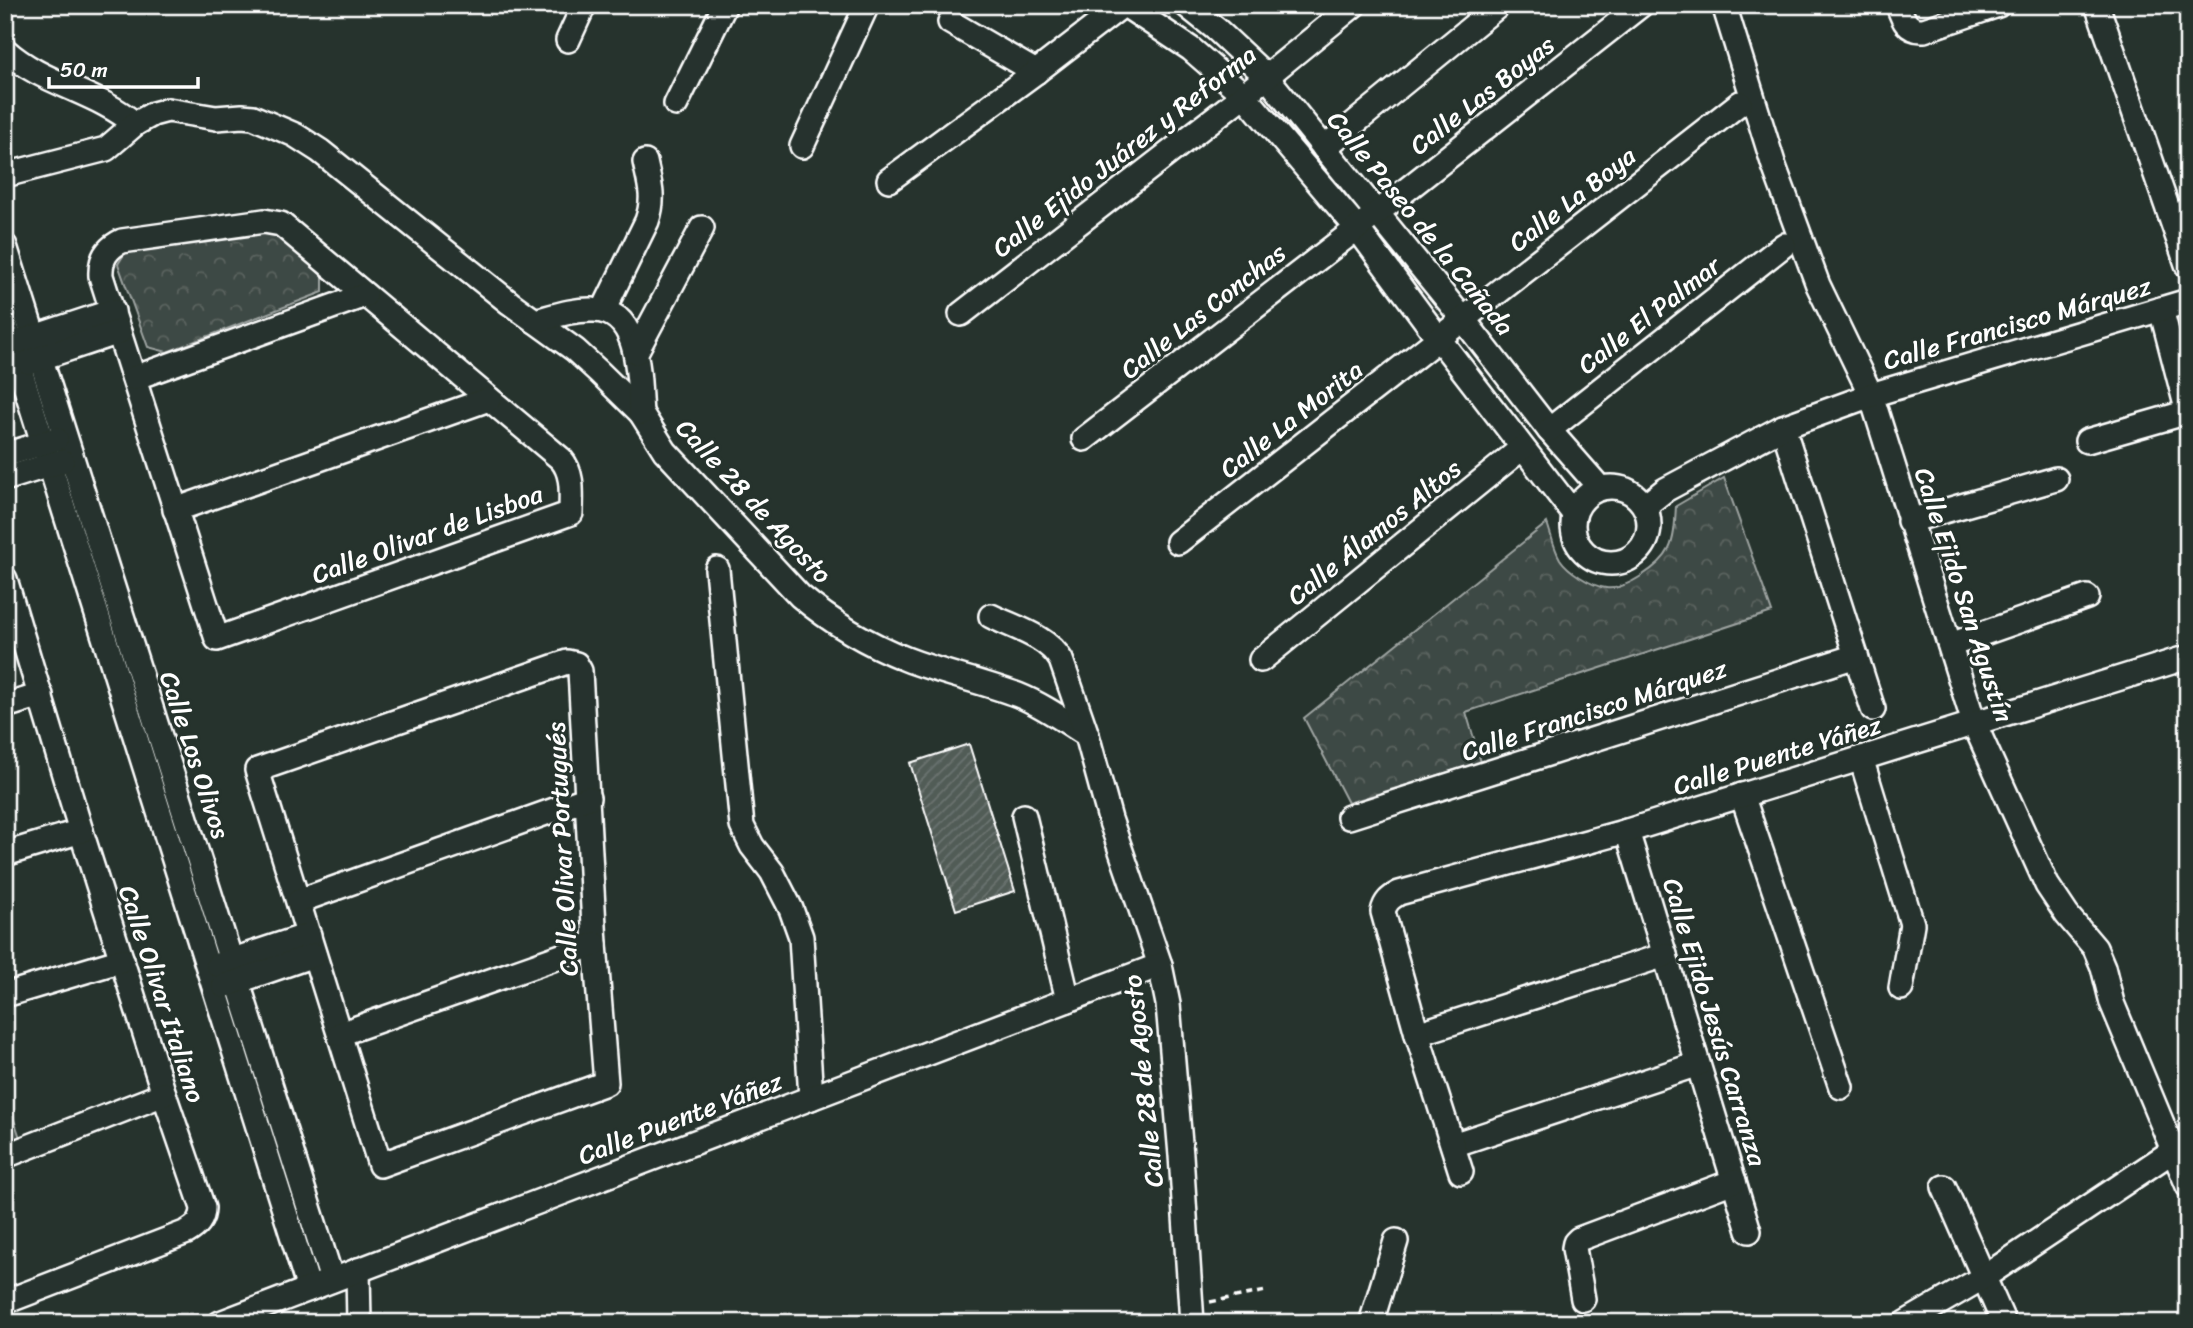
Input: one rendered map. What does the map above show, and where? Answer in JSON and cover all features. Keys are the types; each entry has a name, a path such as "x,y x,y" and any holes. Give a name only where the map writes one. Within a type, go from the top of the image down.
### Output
{"street":[{"path":"568,40 584,5"},
{"path":"676,104 725,5"},
{"path":"802,146 867,5"},
{"path":"889,180 1124,5"},
{"name":"Calle Paseo de la Cañada","path":"1124,5 1191,48 1244,95 1357,228 1439,339"},
{"name":"Calle Paseo de la Cañada","path":"1186,5 1266,76 1463,319 1549,430 1600,488"},
{"path":"1324,148 1499,5"},
{"name":"Calle Las Boyas","path":"1357,228 1641,5"},
{"name":"Calle Ejido San Agustín","path":"1724,5 1774,166 1818,285 1871,395 1974,723 2047,885 2067,915 2095,948 2112,1003 2188,1186"},
{"path":"1898,5 1902,18 1911,28 1924,30 1998,5"},
{"path":"2097,5 2188,267"},
{"name":"Calle Ejido Juárez y Reforma","path":"961,314 1244,95 1340,9"},
{"path":"950,22 1036,72"},
{"path":"5,50 30,69 106,105 135,124"},
{"name":"Calle La Boya","path":"1439,339 1740,103"},
{"name":"Calle 28 de Agosto","path":"5,175 106,149 135,124 153,114 168,110 216,118 253,117 295,135 320,151 583,357 641,413 665,451 800,596 822,613 893,654 1042,706 1087,736 1110,819 1160,965 1168,1004 1191,1314"},
{"path":"603,311 652,206 653,197 645,162"},
{"name":"Calle Olivar de Lisboa","path":"264,220 281,224 566,466 570,474 571,513 217,639 116,322 101,268 103,258 117,243 264,220"},
{"path":"636,352 702,228"},
{"name":"Calle Las Conchas","path":"1084,439 1357,228"},
{"name":"Calle El Palmar","path":"1549,430 1784,245"},
{"name":"Calle Los Olivos","path":"5,246 26,351 234,971 332,1280"},
{"path":"134,378 365,295"},
{"name":"Calle Francisco Márquez","path":"1644,506 1665,490 1783,426 1871,395 2188,301"},
{"path":"2087,441 2182,414 2187,409 2161,309"},
{"path":"535,321 594,310 603,311 619,320 627,328 636,352 641,413"},
{"name":"Calle Los Olivos","path":"5,322 26,351"},
{"path":"26,351 116,322"},
{"path":"1439,339 1574,514"},
{"name":"Calle La Morita","path":"1178,542 1439,339"},
{"path":"175,510 489,399"},
{"path":"1783,426 1873,709"},
{"name":"Calle Álamos Altos","path":"1261,660 1522,448"},
{"path":"5,455 58,451"},
{"path":"5,479 58,451"},
{"name":"Calle Los Olivos","path":"58,451 212,979 309,1289"},
{"path":"1909,521 2056,480"},
{"path":"1600,488 1625,489 1637,496 1644,506 1649,518 1649,531 1645,543 1636,554 1613,563 1601,562 1581,549 1575,538 1574,514 1580,502 1589,494 1600,488"},
{"path":"717,569 742,826 751,846 772,872 791,909 801,937 811,1098"},
{"name":"Calle Olivar Italiano","path":"5,579 81,831 203,1208 200,1222 187,1233 5,1302"},
{"path":"1950,645 2087,597"},
{"path":"991,616 1043,641 1055,650 1061,660 1087,736"},
{"name":"Calle Francisco Márquez","path":"1349,817 1856,656"},
{"name":"Calle Puente Yáñez","path":"1416,1034 1383,912 1387,901 1399,893 1627,831 2188,657"},
{"name":"Calle Olivar Portugués","path":"567,662 576,664 580,671 595,944 606,1083 380,1165 299,901 257,770 567,662"},
{"path":"5,706 41,695"},
{"path":"1861,758 1912,924 1901,988"},
{"path":"1742,795 1841,1087"},
{"path":"299,901 588,798"},
{"path":"1024,816 1068,1000"},
{"path":"5,854 81,831"},
{"name":"Calle Ejido Jesús Carranza","path":"1627,831 1749,1231"},
{"path":"340,1034 595,944"},
{"path":"212,979 312,945"},
{"path":"1461,1172 1416,1034 1665,955"},
{"path":"5,995 122,960"},
{"name":"Calle Puente Yáñez","path":"220,1323 1160,965"},
{"path":"1453,1144 1698,1064"},
{"path":"5,1156 164,1094"},
{"path":"1905,1323 1984,1277 2174,1150"},
{"path":"1583,1299 1574,1248 1579,1238 1734,1181"},
{"path":"1944,1187 2004,1323"},
{"path":"1371,1323 1396,1241"},
{"path":"358,1270 359,1323"}],"path":[{"path":"1191,1314 1266,1291"}],"green space":[{"path":"267,229 282,235 323,277 323,292 167,352 148,347 118,264 128,248"},
{"path":"1724,478 1772,612 1466,712 1481,762 1348,803 1304,718 1547,523 1558,555 1568,568 1580,577 1606,588 1622,586 1641,576 1665,556 1672,539 1676,506"},
{"path":"5,1092 20,1138 5,1142"}],"building":[{"path":"969,744 1015,891 956,910 910,763"}]}
